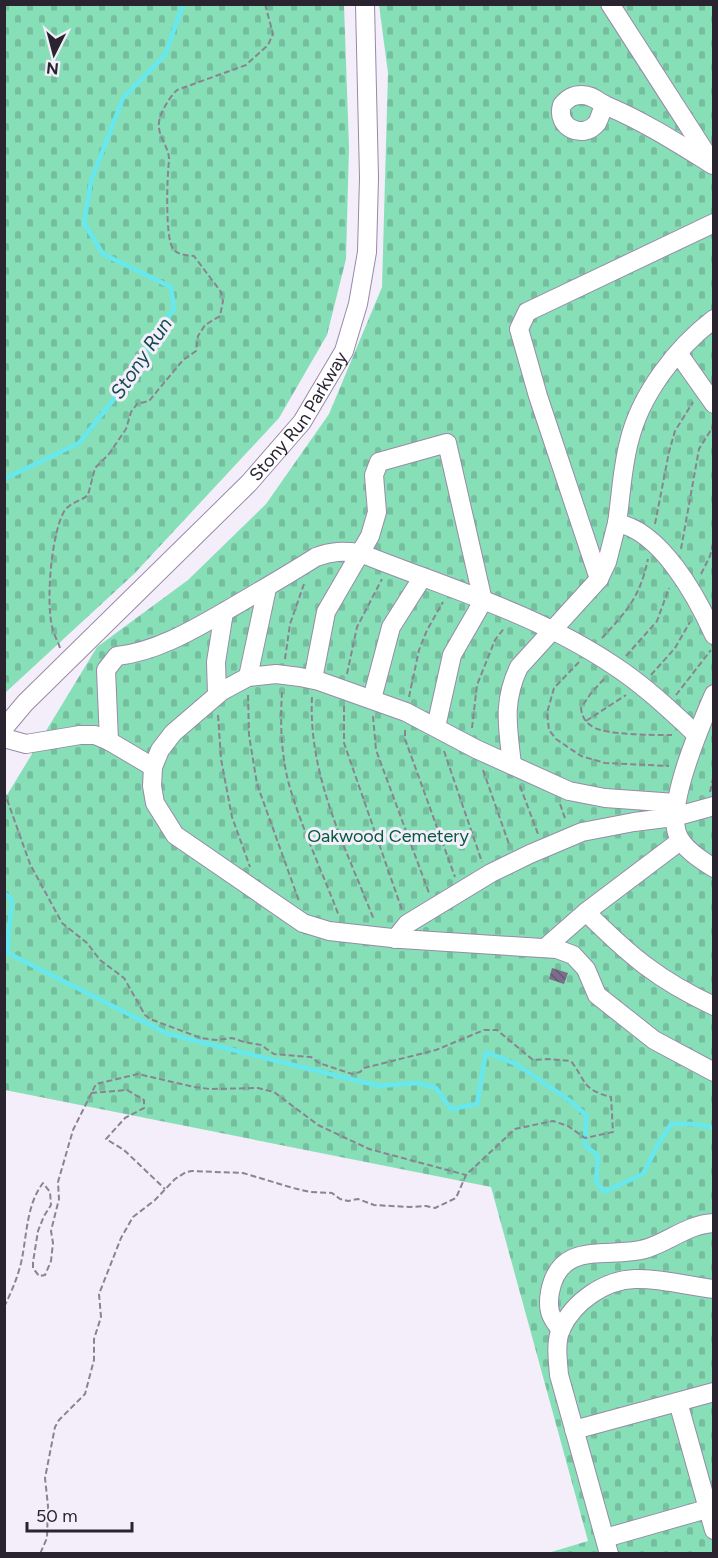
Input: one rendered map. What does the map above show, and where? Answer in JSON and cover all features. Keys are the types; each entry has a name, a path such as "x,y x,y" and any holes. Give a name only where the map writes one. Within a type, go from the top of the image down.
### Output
{"street":[{"name":"Stony Run Parkway","path":"4,728 25,703 249,483 302,422 344,351 357,304 367,252 369,178 365,4"},
{"path":"610,4 713,165"},
{"path":"604,104 629,114 713,165"},
{"path":"600,579 538,396 519,329 527,312 714,223"},
{"path":"512,765 507,706 511,684 519,667 600,579 617,524 626,457 634,424 655,384 678,353 714,319"},
{"path":"678,353 714,404"},
{"path":"313,680 326,612 370,536 377,512 374,475 379,462 447,442 483,601 452,655 436,727"},
{"path":"617,524 634,529 652,542 676,570 714,635"},
{"path":"109,741 106,670 117,656 140,653 162,644 267,588 316,557 332,551 360,554 553,630 616,667 697,735"},
{"path":"372,699 391,627 422,578"},
{"path":"248,677 267,588"},
{"path":"217,694 216,662 224,612"},
{"path":"675,810 569,791 476,749 406,712 344,689 313,680 283,675 248,677 217,694 173,733 160,750 153,767 152,786 155,803 175,835 260,895 307,924 345,933 546,948 573,955 586,969 597,995 654,1040 714,1072"},
{"path":"714,694 697,735 675,810 676,832 680,841 714,868"},
{"path":"4,738 26,744 80,735 95,735 153,767"},
{"path":"388,938 487,876 543,848 582,832 624,824 675,810 714,806"},
{"path":"546,948 586,912 680,841"},
{"path":"586,912 645,967 665,981 714,1006"},
{"path":"561,1330 551,1318 548,1309 551,1285 559,1270 567,1262 585,1254 642,1249 697,1226 714,1223"},
{"path":"711,1508 607,1546 559,1375 557,1350 561,1330 577,1308 595,1292 624,1280 644,1279 714,1289"},
{"path":"574,1430 714,1392"},
{"path":"678,1402 711,1508 714,1530"}],"path":[{"path":"65,664 51,626 49,602 54,547 61,519 66,508 88,495 95,468 109,454 126,429 136,404 149,401 183,360 196,351 198,336 205,325 220,316 223,308 221,292 194,256 174,251 170,244 169,155 159,131 159,119 171,96 177,90 246,65 268,45 273,34 265,4"},
{"path":"687,767 605,763 581,756 556,739 549,730 547,713 554,688 627,611 639,592 675,431 703,388"},
{"path":"677,735 637,735 594,728 583,718 581,708 591,693 657,621 676,570 699,449 714,425"},
{"path":"691,593 710,556 714,541"},
{"path":"316,557 290,624 280,718 290,787 345,933"},
{"path":"390,565 357,627 344,689 344,743 407,924"},
{"path":"514,614 495,640 477,685 470,739 476,749 515,861"},
{"path":"666,707 714,646"},
{"path":"248,677 249,735 257,784 307,924"},
{"path":"313,680 312,727 321,783 388,938"},
{"path":"217,694 221,759 232,817 260,895"},
{"path":"372,699 376,750 435,907"},
{"path":"436,727 487,876"},
{"path":"512,765 543,848"},
{"path":"553,784 571,837"},
{"path":"4,791 30,864 62,923 87,943 100,960 124,978 135,1000 150,1019 201,1038 216,1040 232,1038 261,1045 274,1054 311,1058 352,1074 364,1068 436,1050 484,1030 497,1030 533,1060 571,1061 582,1082 600,1094 611,1097 613,1132 585,1138 568,1126 553,1121 515,1129 466,1176 456,1198 435,1208 374,1205 358,1199 348,1201 332,1193 310,1192 243,1173 186,1172 133,1217 121,1238 99,1294 101,1317 94,1339 94,1360 85,1394 59,1420 47,1465 45,1478 48,1506 47,1538 40,1554"},
{"path":"4,1307 13,1290 26,1231 43,1183 50,1192 51,1205 38,1231 33,1268 39,1276 45,1275 49,1270 53,1243 51,1231 59,1198 58,1182 73,1130 96,1084 138,1074 194,1087 266,1090 274,1092 318,1125 369,1149 466,1176"},
{"path":"91,1093 127,1090 144,1100 144,1108 124,1118 106,1139 124,1150 165,1189"}],"green space":[{"path":"5,4 344,5 349,147 346,259 327,335 279,418 134,574 5,693"},
{"name":"Oakwood Cemetery","path":"379,5 713,5 713,1553 548,1553 588,1541 491,1187 5,1090 4,800 97,647 188,580 266,504 329,414 382,287 388,73"}],"building":[{"path":"552,968 568,973 564,984 549,979"}],"waterway":[{"name":"Stony Run","path":"4,479 79,443 137,370 160,327 174,309 171,287 103,254 84,223 91,181 123,98 165,55 183,4"},
{"path":"4,893 12,900 8,939 4,942"},
{"path":"8,939 8,953 168,1034 379,1086 418,1083 436,1088 451,1109 477,1104 486,1052 516,1064 569,1100 586,1115 585,1145 598,1156 596,1181 604,1192 643,1174 671,1124 695,1124 714,1128"}]}
